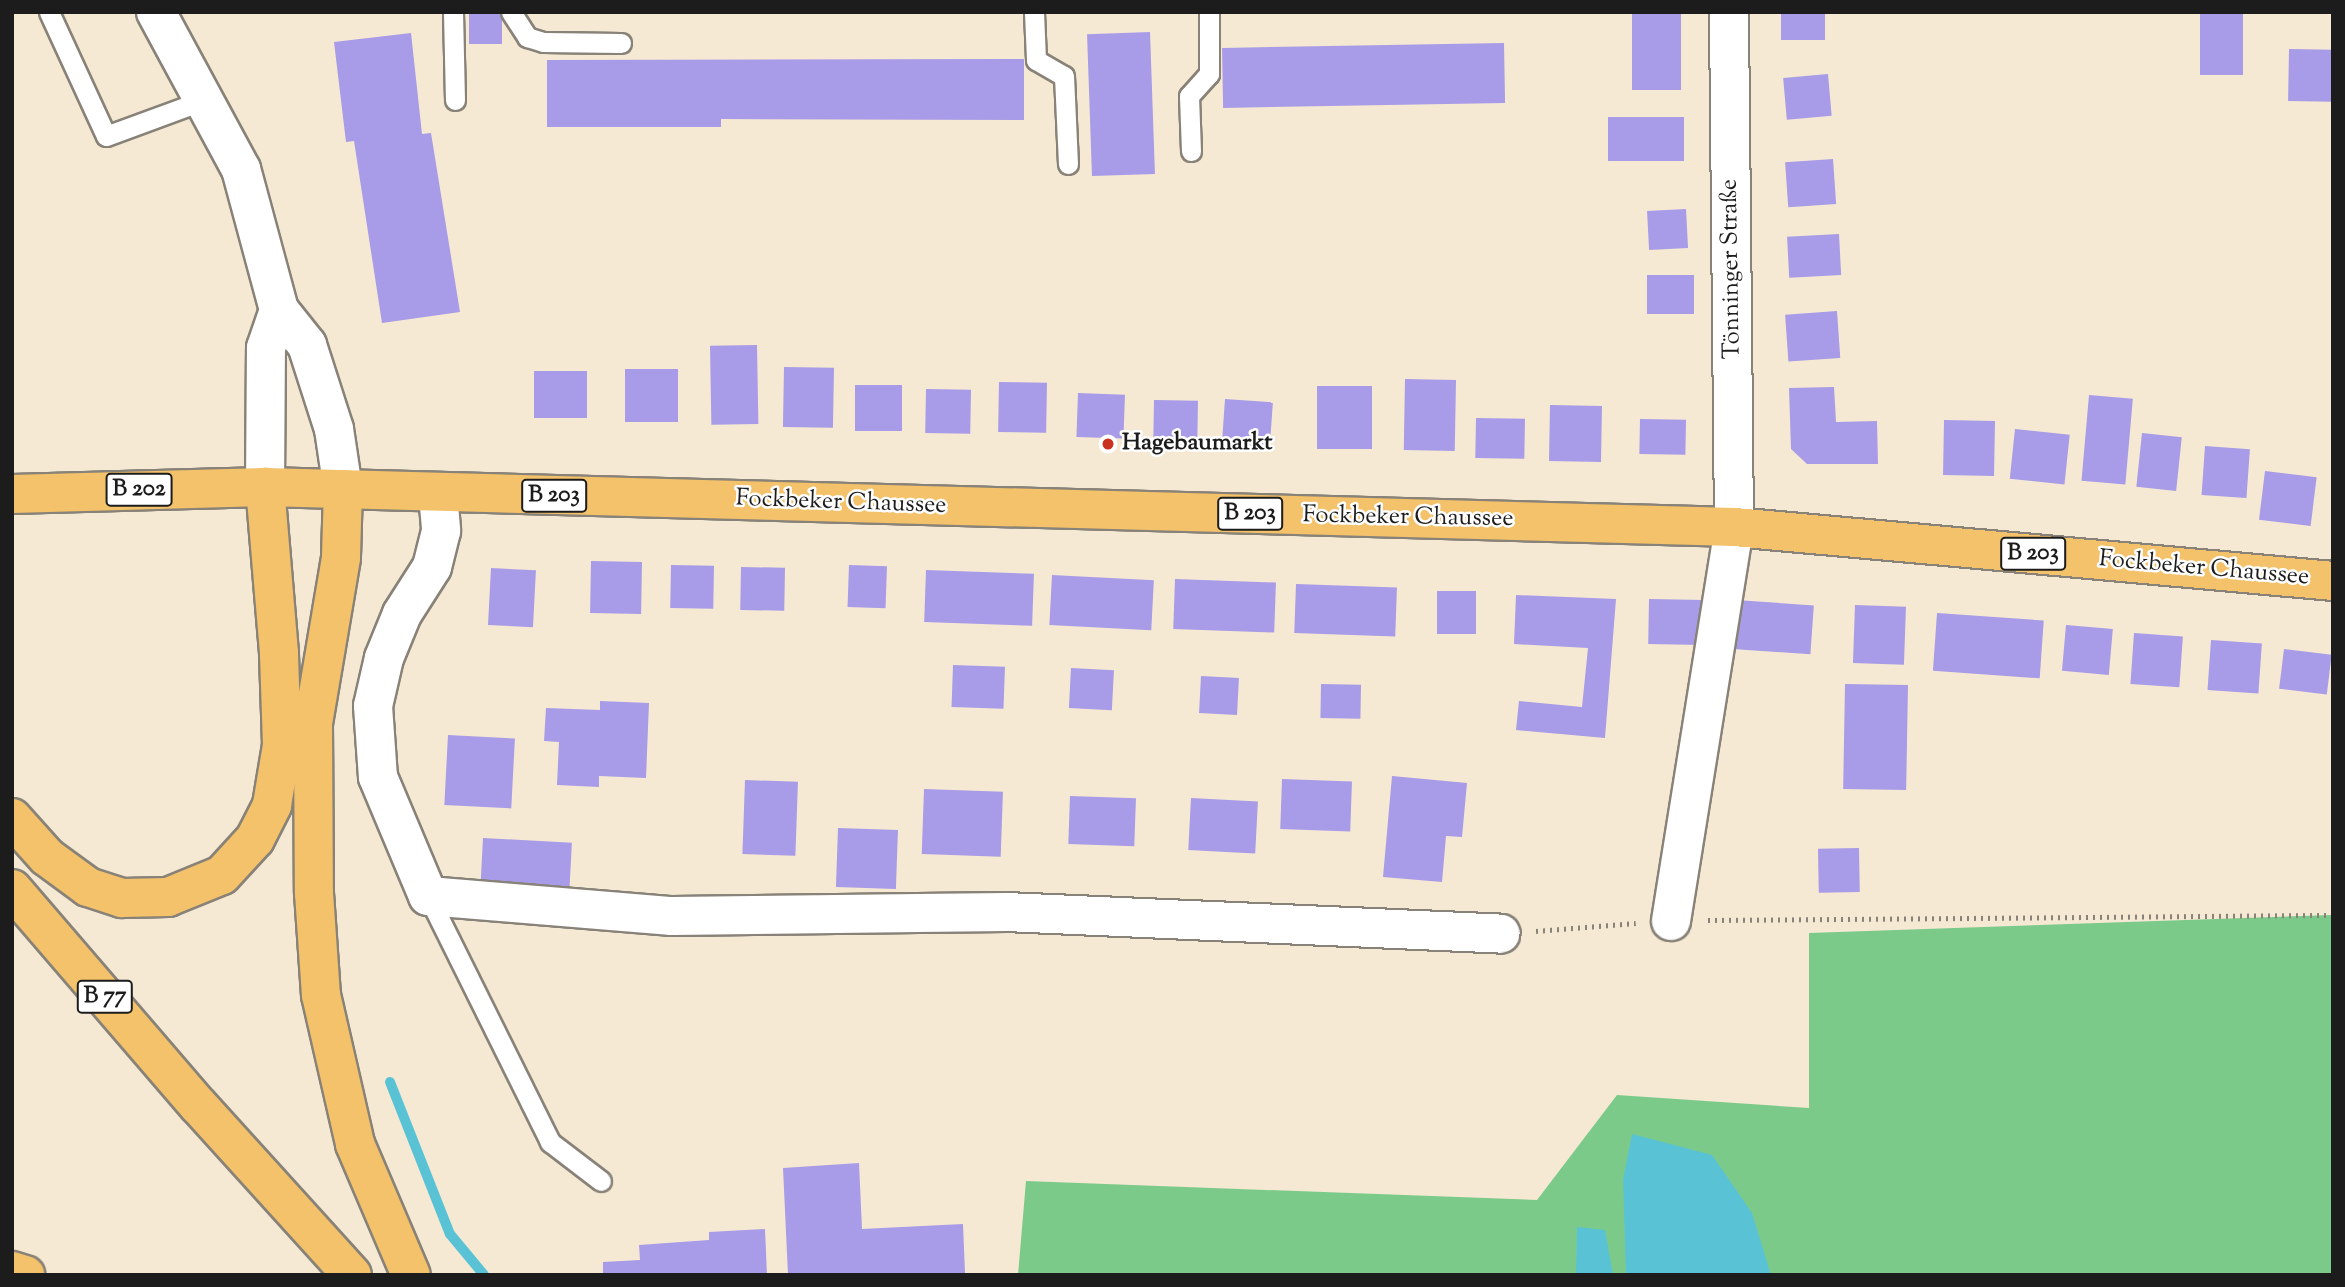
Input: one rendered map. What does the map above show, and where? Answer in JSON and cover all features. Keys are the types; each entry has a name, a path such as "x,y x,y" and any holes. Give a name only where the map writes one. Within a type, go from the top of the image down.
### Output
{"main road":[{"name":"Fockbeker Chaussee","path":"12,494 265,487 438,494 1734,527 2333,581"},
{"path":"12,818 47,858 88,887 122,898 168,897 222,875 255,839 272,805 282,746 279,653 265,487"},
{"path":"343,489 341,558 313,723 313,893 321,995 334,1068 355,1144 411,1275"},
{"name":"B 77","path":"12,888 198,1105 352,1275"},
{"name":"B 77","path":"198,1105 322,1275"},
{"path":"12,1270 25,1275"}],"street":[{"path":"156,12 241,169 279,310 307,345 334,429 343,489"},
{"name":"Tönninger Straße","path":"1671,921 1734,527 1729,12"},
{"path":"265,487 266,348 279,310"},
{"path":"438,494 441,531 432,567 402,614 384,658 373,706 378,777 428,897 672,916 1006,912 1501,934"}],"lane":[{"path":"49,12 106,136 204,100"},
{"path":"453,12 455,100"},
{"path":"511,12 527,37 543,42 621,43"},
{"path":"1034,12 1036,60 1064,76 1068,164"},
{"path":"1191,151 1189,96 1209,74 1209,12"},
{"path":"428,897 550,1142 601,1181"}],"path":[{"path":"1501,934 1671,921 2333,915"}],"green space":[{"path":"2333,915 2333,1275 1018,1275 1026,1181 1537,1200 1617,1095 1809,1108 1809,933"}],"water":[{"path":"1632,1134 1712,1155 1752,1213 1771,1275 1626,1275 1623,1180"},
{"path":"1577,1227 1605,1230 1613,1275 1576,1275"}],"building":[{"path":"469,12 502,12 502,44 469,44"},
{"path":"1632,12 1681,12 1681,90 1632,90"},
{"path":"1781,12 1825,12 1825,40 1781,40"},
{"path":"2200,12 2243,12 2243,75 2200,75"},
{"path":"1150,32 1155,174 1092,176 1087,34"},
{"path":"411,33 422,134 431,133 460,312 382,323 354,141 346,142 334,42"},
{"path":"1504,43 1505,103 1223,108 1222,48"},
{"path":"2289,49 2333,50 2332,102 2288,101"},
{"path":"1024,59 1024,120 721,119 721,127 547,127 547,60"},
{"path":"1828,74 1832,116 1787,120 1783,78"},
{"path":"1608,117 1684,117 1684,161 1608,161"},
{"path":"1833,159 1836,204 1788,207 1785,162"},
{"path":"1686,209 1688,248 1649,250 1647,211"},
{"path":"1839,234 1841,275 1789,278 1787,237"},
{"path":"1647,275 1694,275 1694,314 1647,314"},
{"path":"1837,311 1840,358 1788,362 1785,315"},
{"path":"757,345 758,424 711,425 710,346"},
{"path":"784,367 834,368 833,428 783,427"},
{"path":"625,369 678,369 678,422 625,422"},
{"path":"534,371 587,371 587,418 534,418"},
{"path":"1405,379 1456,380 1455,451 1404,450"},
{"path":"999,382 1047,383 1046,433 998,432"},
{"path":"855,385 902,385 902,431 855,431"},
{"path":"1317,386 1372,386 1372,449 1317,449"},
{"path":"1834,387 1836,422 1877,421 1878,464 1807,464 1791,449 1789,388"},
{"path":"926,389 971,390 970,434 925,433"},
{"path":"1078,393 1125,395 1123,439 1076,437"},
{"path":"2089,395 2133,399 2125,485 2082,481"},
{"path":"1225,399 1273,402 1270,447 1222,444"},
{"path":"1154,400 1198,401 1197,442 1153,441"},
{"path":"1550,405 1602,406 1601,462 1549,461"},
{"path":"1476,418 1525,419 1524,459 1475,458"},
{"path":"1640,419 1686,420 1685,455 1639,454"},
{"path":"1944,420 1995,421 1994,476 1943,475"},
{"path":"2015,429 2070,435 2064,484 2010,479"},
{"path":"2142,433 2182,437 2176,491 2136,487"},
{"path":"2205,446 2250,449 2246,498 2202,495"},
{"path":"2265,471 2317,477 2311,526 2259,520"},
{"path":"591,561 642,562 641,614 590,613"},
{"path":"671,565 714,566 713,609 670,608"},
{"path":"849,565 887,566 886,608 848,607"},
{"path":"741,567 785,568 784,611 740,610"},
{"path":"491,568 536,570 533,627 488,625"},
{"path":"926,570 1034,574 1032,626 924,622"},
{"path":"1052,575 1154,580 1151,630 1049,625"},
{"path":"1175,579 1276,583 1274,632 1173,629"},
{"path":"1296,584 1397,588 1395,636 1294,633"},
{"path":"1437,591 1476,591 1476,634 1437,634"},
{"path":"1516,595 1616,599 1605,738 1516,730 1519,701 1582,707 1588,648 1514,644"},
{"path":"1649,599 1704,600 1703,645 1648,644"},
{"path":"1736,600 1814,605 1810,654 1733,649"},
{"path":"1855,605 1906,607 1904,665 1853,663"},
{"path":"1937,613 2044,620 2040,678 1933,671"},
{"path":"2066,625 2113,629 2109,675 2062,671"},
{"path":"2134,633 2183,636 2179,687 2130,684"},
{"path":"2211,640 2262,644 2258,693 2208,690"},
{"path":"2284,649 2332,655 2327,695 2279,689"},
{"path":"953,665 1005,667 1004,709 952,707"},
{"path":"1071,668 1114,670 1112,710 1069,708"},
{"path":"1201,676 1239,678 1237,715 1199,713"},
{"path":"1321,684 1361,685 1360,719 1320,718"},
{"path":"1845,684 1908,685 1906,790 1843,789"},
{"path":"600,701 649,703 646,778 599,776 599,787 557,785 559,742 544,741 546,708 600,710"},
{"path":"448,735 515,739 511,808 444,805"},
{"path":"1392,776 1467,783 1462,837 1446,836 1442,882 1383,877"},
{"path":"1282,779 1352,781 1350,831 1280,829"},
{"path":"745,780 798,782 795,856 742,854"},
{"path":"924,789 1003,792 1001,857 922,854"},
{"path":"1070,796 1136,798 1134,846 1068,844"},
{"path":"1191,798 1258,802 1255,853 1188,850"},
{"path":"838,828 898,830 896,889 836,887"},
{"path":"483,838 572,843 569,894 480,889"},
{"path":"1859,848 1860,892 1819,893 1818,849"},
{"path":"859,1163 862,1229 963,1224 965,1273 788,1275 783,1168"},
{"path":"765,1229 767,1275 603,1275 603,1262 640,1260 639,1245 709,1240 709,1232"}],"waterway":[{"path":"390,1082 450,1234 484,1275"}],"place":[{"name":"Hagebaumarkt","path":"1108,444"}]}
